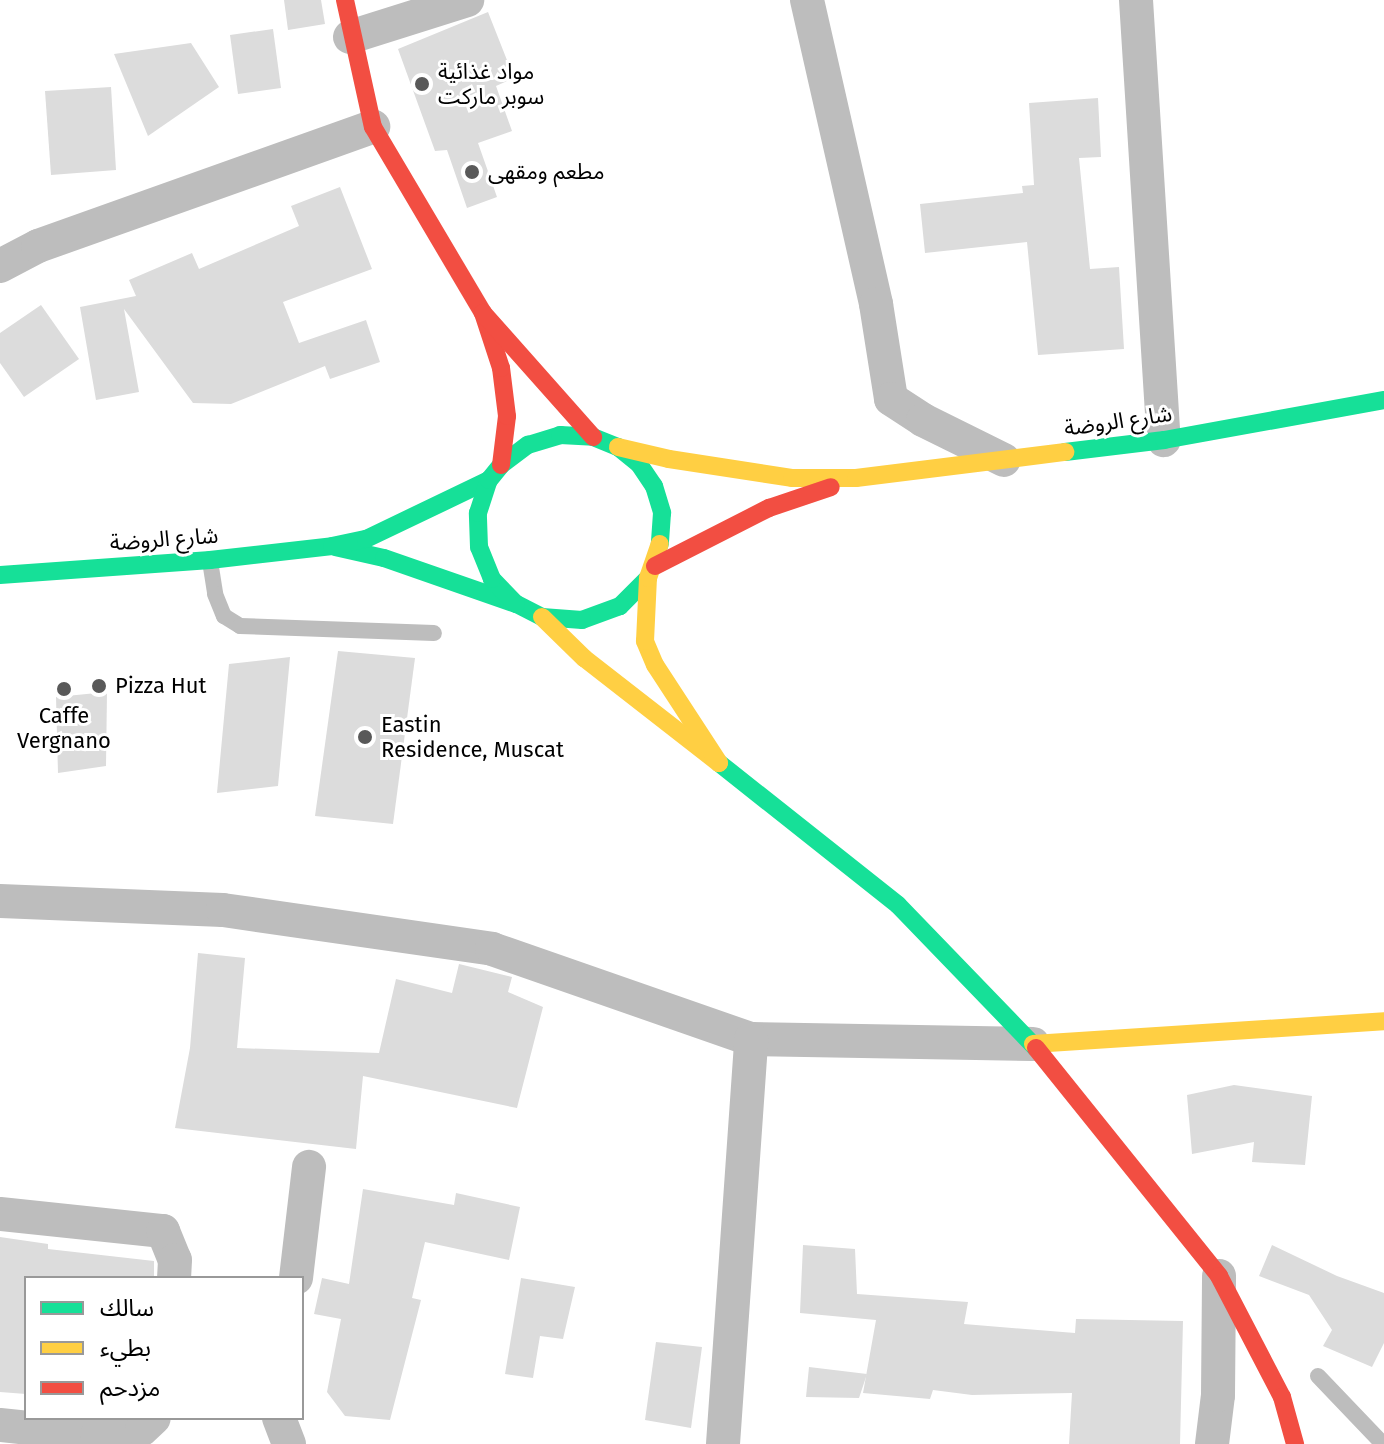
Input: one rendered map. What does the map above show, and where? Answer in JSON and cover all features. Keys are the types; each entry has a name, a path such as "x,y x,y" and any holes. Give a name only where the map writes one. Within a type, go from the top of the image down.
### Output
{"street":[{"path":"345,0 350,37 373,127 483,313 593,437"},
{"path":"350,37 467,0"},
{"path":"807,0 876,304 891,399 934,426 1004,460"},
{"path":"1136,0 1164,440"},
{"path":"0,266 38,246 373,127"},
{"path":"483,313 503,380 507,416 501,465"},
{"name":"شارع الروضة","path":"618,447 792,478 856,478 1164,440 1384,400"},
{"path":"719,763 655,665 645,641 652,572 662,540 662,513 654,486 639,464 618,447 593,437 560,435 528,445 501,465 489,480 478,513 479,547 492,579 516,604 542,617 584,658 898,905 1033,1044 1219,1276 1282,1397 1295,1444"},
{"name":"شارع الروضة","path":"652,572 769,508 856,478"},
{"name":"شارع الروضة","path":"0,575 210,560 332,546 366,539 403,524 489,480"},
{"name":"شارع الروضة","path":"332,546 384,558 516,604"},
{"path":"542,617 582,620 620,606 652,572"},
{"path":"0,901 223,910 492,949 751,1039 1033,1044 1384,1021"},
{"path":"723,1444 751,1039"},
{"path":"296,1276 309,1167"},
{"path":"0,1214 163,1231 175,1260 174,1276"},
{"path":"1212,1444 1218,1395 1219,1276"},
{"path":"0,1425 97,1435 142,1429 152,1420"},
{"path":"280,1420 289,1444"}],"lane":[{"path":"210,560 215,594 224,616 240,626 434,633"},
{"path":"1318,1376 1383,1444"}],"building":[{"path":"284,0 321,0 325,24 288,30"},
{"path":"488,12 514,78 496,86 512,131 478,143 497,197 467,208 447,150 435,151 398,49"},
{"path":"273,29 281,88 238,94 230,35"},
{"path":"191,43 219,87 148,136 114,54"},
{"path":"111,87 116,170 51,175 45,91"},
{"path":"1098,98 1101,157 1079,158 1090,269 1119,267 1124,349 1038,355 1027,242 925,253 920,204 1023,193 1022,186 1034,185 1029,103"},
{"path":"340,187 372,269 283,302 299,343 366,320 380,362 330,379 325,366 231,404 193,403 124,309 139,392 96,400 80,307 136,296 129,280 192,253 199,269 299,226 291,206"},
{"path":"41,305 79,359 24,397 0,363 0,333"},
{"name":"Eastin Residence, Muscat","path":"338,651 415,658 393,824 315,816"},
{"path":"290,657 278,786 217,793 229,664"},
{"path":"107,692 106,766 58,773 56,697"},
{"path":"198,953 245,958 237,1048 379,1053 396,979 452,993 459,964 512,977 508,992 543,1007 517,1108 363,1076 356,1149 175,1128 190,1048"},
{"path":"1234,1085 1312,1096 1305,1165 1252,1162 1254,1142 1192,1154 1187,1095"},
{"path":"363,1189 454,1205 456,1193 520,1207 509,1260 425,1242 412,1298 421,1300 390,1420 345,1416 327,1392 341,1319 314,1314 322,1278 349,1284"},
{"path":"0,1237 48,1244 48,1249 154,1261 154,1276 24,1276 24,1394 0,1392"},
{"path":"803,1245 855,1249 857,1294 968,1302 964,1324 1075,1333 1076,1319 1183,1321 1180,1444 1069,1444 1072,1393 972,1395 933,1390 930,1399 863,1393 876,1320 800,1313"},
{"path":"1272,1245 1337,1276 1384,1293 1384,1343 1372,1367 1323,1346 1332,1330 1309,1295 1259,1276"},
{"path":"521,1278 575,1287 563,1339 540,1336 533,1378 505,1374"},
{"path":"656,1342 702,1347 691,1428 645,1420"},
{"path":"809,1367 867,1374 859,1398 806,1397"}],"traffic: fast":[{"path":"1065,452 1164,440 1384,400"},
{"path":"648,578 620,606 582,620 542,617 516,604 492,579 479,547 478,513 489,480 501,465 528,445 560,435 593,437 618,447 639,464 654,486 662,513 660,544"},
{"path":"0,575 210,560 332,546 366,539 489,480"},
{"path":"335,547 384,558 516,604"},
{"path":"719,763 898,905 1036,1048"}],"traffic: slow":[{"path":"618,447 669,459 792,478 856,478 1065,452"},
{"path":"542,617 584,658 719,763 655,665 645,641 648,578 660,544"},
{"path":"1033,1044 1384,1021"}],"traffic: jam":[{"path":"345,0 373,127 483,313"},
{"path":"501,465 507,416 501,368 483,313 593,437"},
{"path":"655,566 769,508 831,487"},
{"path":"1036,1048 1219,1276 1282,1397 1295,1444"}],"place":[{"name":"مواد غذائية سوبر ماركت","path":"422,84"},
{"name":"مطعم ومقهى","path":"472,172"},
{"name":"Pizza Hut","path":"99,686"},
{"name":"Caffe Vergnano","path":"64,689"},
{"name":"Eastin Residence, Muscat","path":"365,737"}]}
